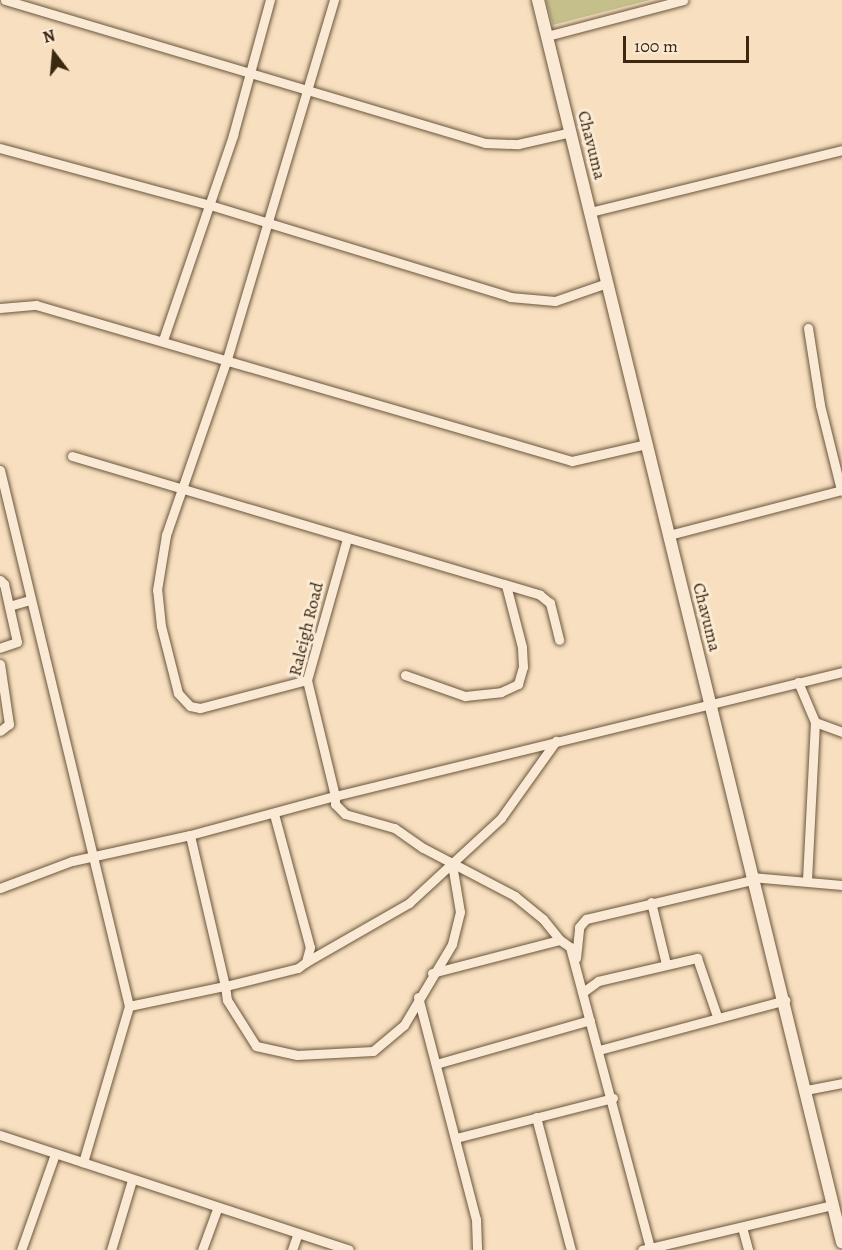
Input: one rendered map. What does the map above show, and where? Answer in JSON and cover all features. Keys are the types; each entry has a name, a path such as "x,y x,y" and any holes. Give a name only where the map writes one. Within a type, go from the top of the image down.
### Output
{"street":[{"path":"5,0 248,70 307,93 492,144 518,144 571,132"},
{"path":"163,340 210,205 270,0"},
{"path":"307,680 200,708 190,706 178,693 161,626 157,590 166,535 227,359 334,0"},
{"name":"Chavuma","path":"538,0 752,878 785,1000 841,1236"},
{"path":"547,36 683,0"},
{"path":"0,148 210,205 531,302 555,302 607,283"},
{"path":"590,212 842,150"},
{"path":"0,308 36,305 163,340 572,461 647,444"},
{"path":"669,535 841,490 820,405 808,328"},
{"path":"72,456 546,598 559,640"},
{"path":"0,470 3,500 30,600 129,1006 83,1162"},
{"name":"Raleigh Road","path":"335,796 307,680 347,539"},
{"path":"0,580 9,606 17,642 0,648"},
{"path":"405,675 465,696 501,692 518,684 524,667 522,647 506,585"},
{"path":"9,606 30,600"},
{"path":"0,664 9,724 0,731"},
{"path":"0,888 72,861 190,836 335,796 842,672"},
{"path":"798,682 815,722 807,880"},
{"path":"815,722 842,732"},
{"path":"129,1006 285,974 409,903 501,818 556,741"},
{"path":"335,796 335,804 345,814 394,828 452,864 515,896 543,919 560,940 566,942 576,958 590,1020 613,1098 651,1249 833,1205"},
{"path":"274,814 310,947 306,962"},
{"path":"190,836 227,1000 256,1046 297,1055 373,1051 404,1025 432,973 452,944 460,912 452,864"},
{"path":"576,958 579,927 586,919 752,878 807,880 842,885"},
{"path":"651,902 666,964"},
{"path":"432,973 560,940"},
{"path":"584,992 598,981 697,958 717,1016"},
{"path":"418,997 476,1219 477,1250"},
{"path":"599,1050 717,1016 785,1000"},
{"path":"436,1064 590,1020"},
{"path":"806,1090 842,1083"},
{"path":"456,1138 613,1098"},
{"path":"536,1117 571,1250"},
{"path":"0,1135 216,1209 349,1250"},
{"path":"21,1250 55,1154"},
{"path":"111,1250 132,1180"},
{"path":"202,1250 216,1209"},
{"path":"742,1227 748,1250"},
{"path":"292,1250 298,1233"}],"shaded area":[{"path":"546,0 650,0 553,25"}]}
